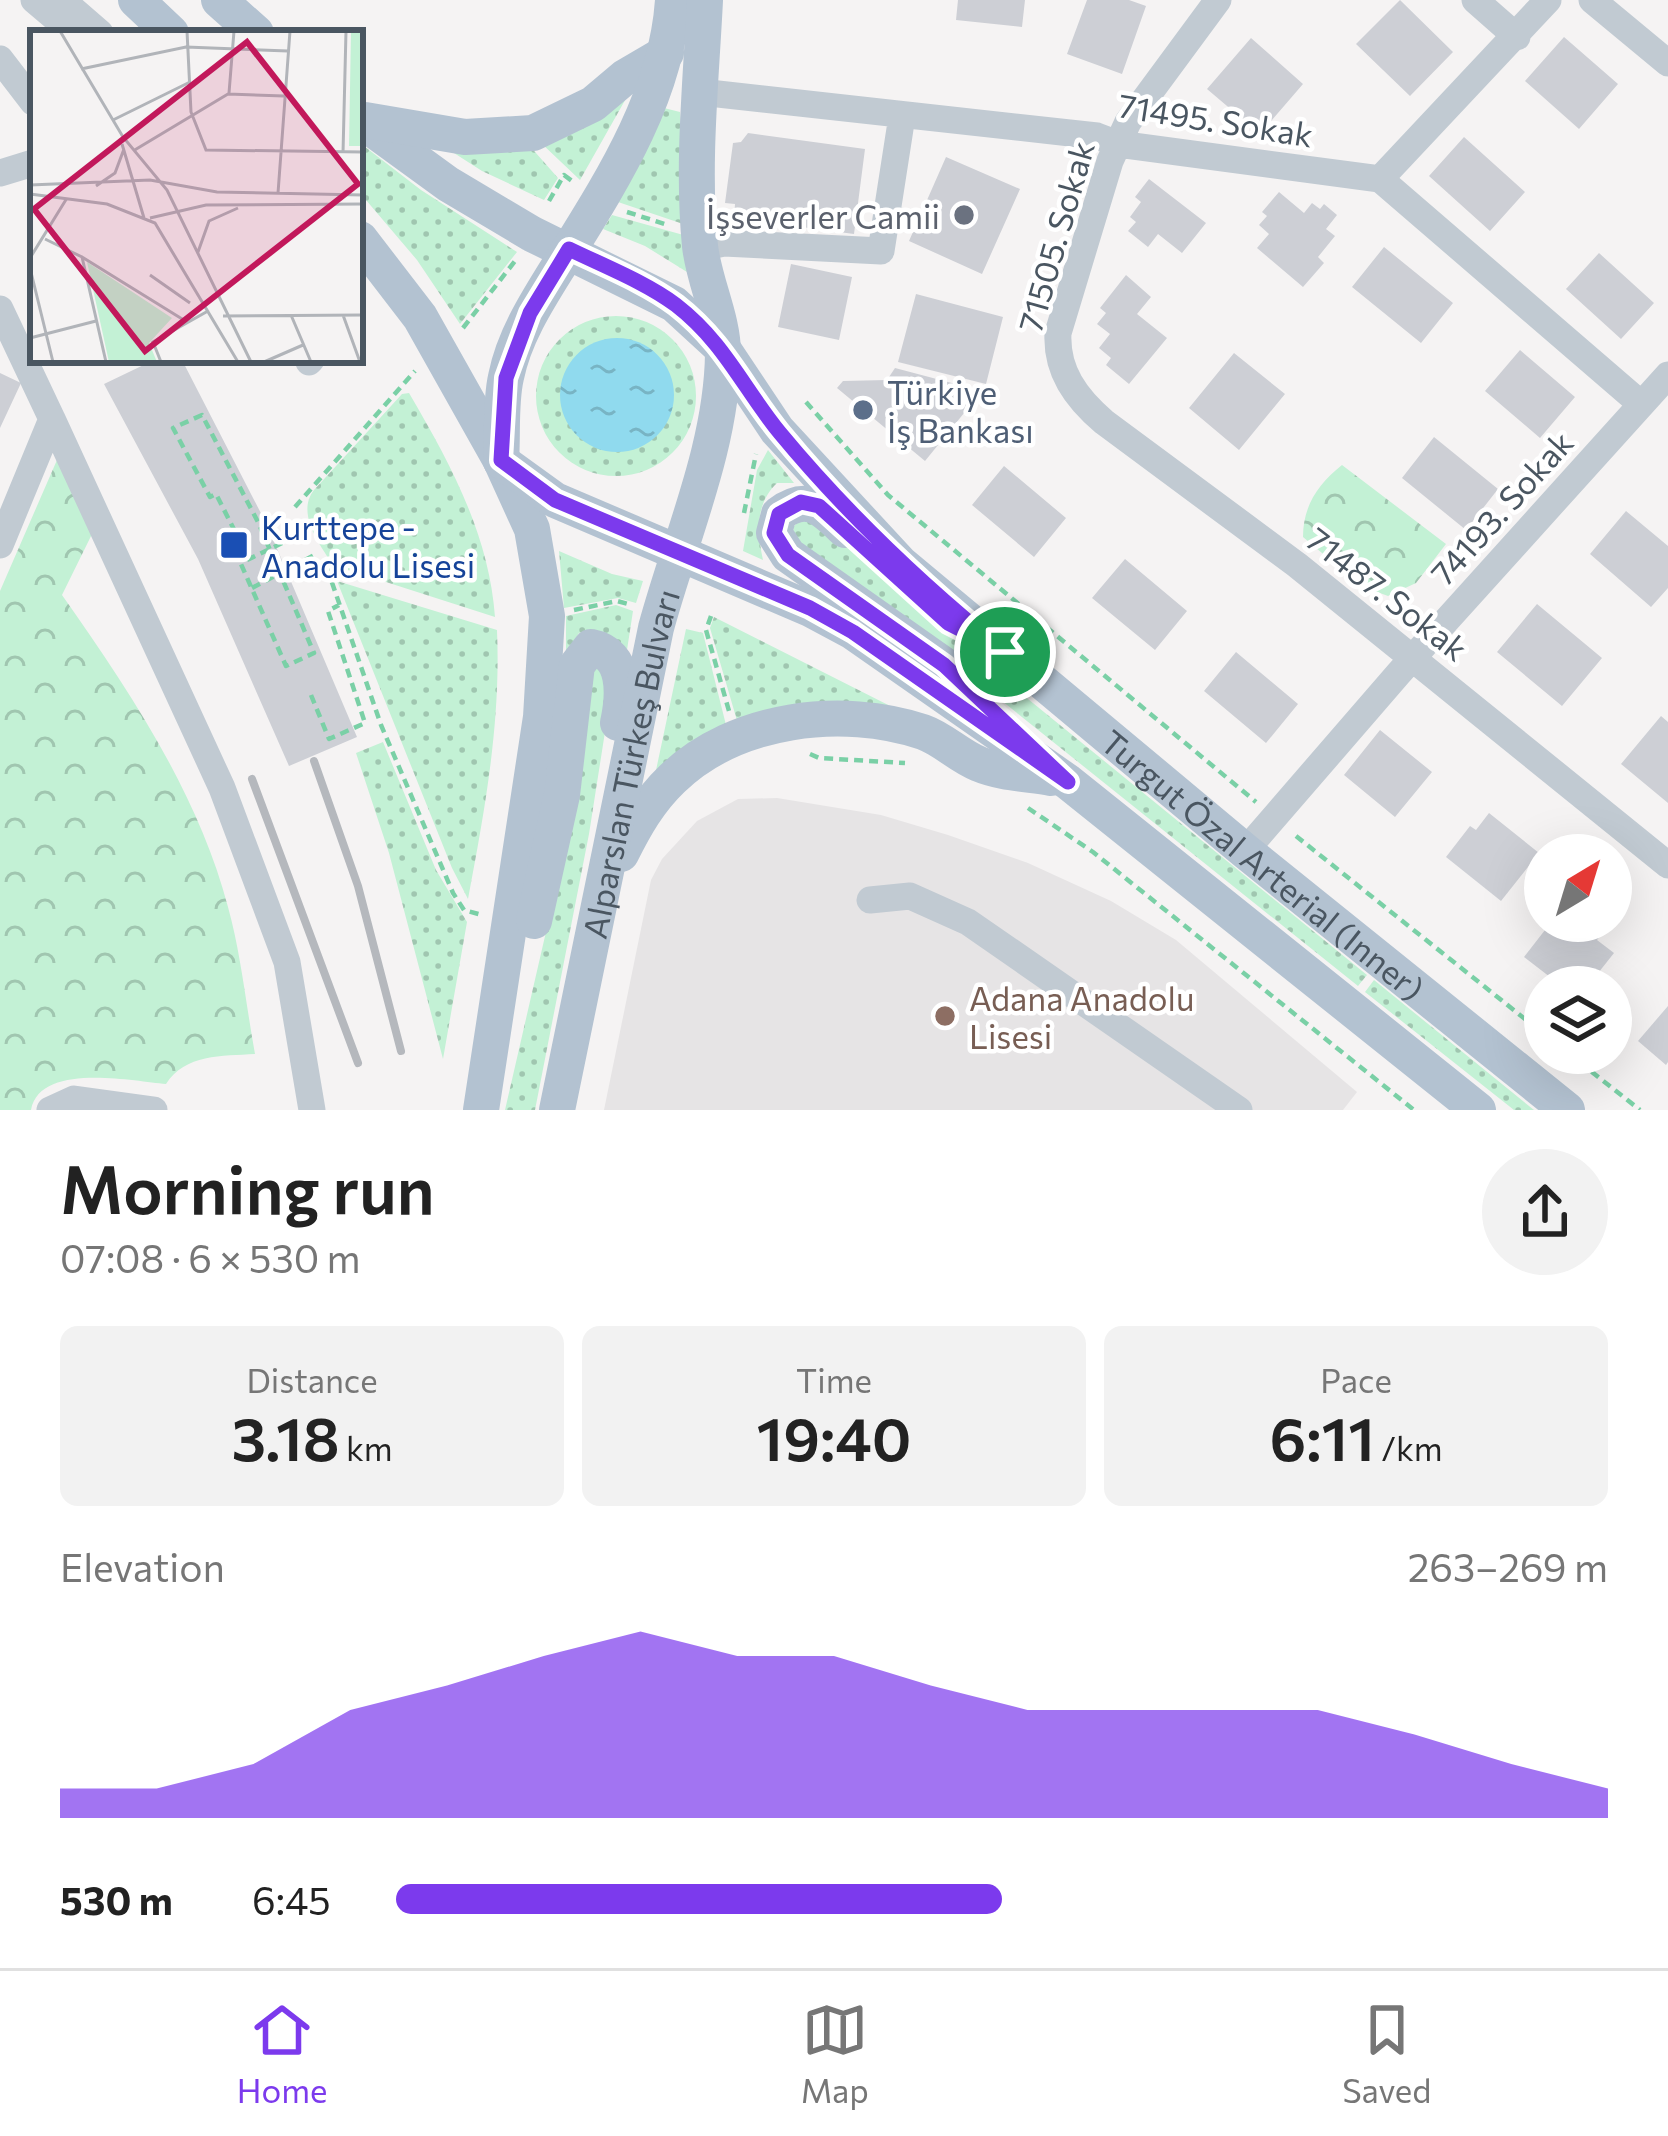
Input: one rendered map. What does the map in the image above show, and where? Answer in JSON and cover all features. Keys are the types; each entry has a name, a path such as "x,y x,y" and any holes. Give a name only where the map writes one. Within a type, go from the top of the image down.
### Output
{"main road":[{"path":"219,0 253,30"},
{"path":"501,460 506,378 530,313 600,199 646,109 666,53 673,0"},
{"path":"705,0 700,248 723,350"},
{"path":"363,120 465,137 533,133 593,104 666,53"},
{"path":"363,121 448,184 532,234 674,304 723,350"},
{"path":"363,243 420,317 501,460 532,529 547,616 541,717 482,1110"},
{"name":"Alparslan Türkeş Bulvarı","path":"557,1110 656,628 717,410 723,350"},
{"name":"Turgut Özal Arterial (Inner)","path":"723,350 777,430 899,563 1245,851 1567,1110"},
{"path":"501,460 555,500 810,608 853,632 1068,782"},
{"path":"1005,652 948,623 819,506 801,502 779,514 774,533 788,555 944,665 1068,782"},
{"path":"507,958 534,923 562,795 577,664 591,647 600,648 613,658 620,674 622,701 543,1110"},
{"path":"600,895 646,808 672,778 723,744 778,725 819,720 888,725 923,733 980,764 1068,782"},
{"name":"Turgut Özal Arterial (Inner)","path":"1068,782 1478,1110"}],"street":[{"path":"9,0 44,30"},
{"path":"34,0 69,30"},
{"path":"62,0 97,30"},
{"name":"71505. Sokak","path":"1065,377 1058,333 1110,160 1128,122 1218,0"},
{"path":"1475,0 1517,37"},
{"path":"1549,0 1380,179 1641,404"},
{"path":"1592,0 1668,63"},
{"path":"0,58 30,98"},
{"name":"71495. Sokak","path":"700,92 1096,136 1118,144 1380,179"},
{"path":"700,248 724,243 880,250 902,116"},
{"path":"0,173 30,164"},
{"path":"0,309 222,788 286,962 312,1110"},
{"name":"74193. Sokak","path":"1245,851 1668,375"},
{"name":"71487. Sokak","path":"1065,377 1104,422 1298,565 1668,866"},
{"path":"0,545 52,419"},
{"path":"871,900 910,896 968,922 1238,1110"},
{"path":"50,1110 74,1100 154,1110"}],"path":[{"path":"549,201 564,175 577,184"},
{"path":"616,209 670,225"},
{"path":"463,328 520,255"},
{"path":"295,507 418,366"},
{"path":"806,402 889,495 1257,802"},
{"path":"202,415 270,550 314,653 286,666 245,561 215,494 210,497 173,428 202,415"},
{"path":"741,527 753,462 762,447"},
{"path":"245,561 307,531"},
{"path":"230,537 245,561"},
{"path":"252,588 318,553"},
{"path":"327,568 381,725 453,893 464,910 487,916"},
{"path":"563,612 617,601 634,606"},
{"path":"310,695 329,739 365,723 328,610 339,605"},
{"path":"711,616 706,630 732,722"},
{"path":"688,626 706,630"},
{"path":"806,752 819,758 906,763"},
{"path":"1025,806 1067,832 1414,1110"},
{"path":"1288,830 1524,1018"},
{"path":"1595,1074 1640,1110"}],"shaded area":[{"name":"Adana Anadolu Lisesi","path":"777,798 881,815 948,835 1028,863 1111,901 1176,940 1357,1092 1343,1110 604,1110 651,880 662,859 697,821 738,799"}],"green space":[{"path":"628,95 580,180 540,142"},
{"path":"664,108 680,112 686,225 618,202"},
{"path":"440,144 528,144 558,178 544,200 482,171"},
{"path":"363,145 421,190 517,252 460,324 417,260 363,197"},
{"path":"612,215 687,236 687,272 645,246 603,229"},
{"path":"616,316 646,322 672,340 690,366 696,396 690,426 672,452 646,470 616,476 586,470 560,452 542,426 536,396 542,366 560,340 586,322"},
{"path":"409,393 453,473 476,528 495,617 333,565 308,518 314,490 402,394"},
{"path":"768,450 794,483 777,483 761,509 763,560 743,551 757,470"},
{"path":"57,460 93,532 62,595 136,705 199,824 233,925 255,1054 194,1062 166,1084 110,1078 68,1080 38,1095 31,1110 0,1110 0,591"},
{"path":"1342,465 1446,544 1416,583 1388,596 1361,586 1303,537 1314,496"},
{"path":"806,515 843,537 909,602 1367,975 1358,986 897,617 795,542 793,527"},
{"path":"559,551 612,574 643,581 636,603 618,598 564,608"},
{"path":"337,581 497,630 494,732 468,899 452,868"},
{"path":"616,605 633,611 627,650 592,630 579,633 566,654 566,616"},
{"path":"714,617 908,715 738,724 710,628"},
{"path":"686,629 703,633 727,729 655,775"},
{"path":"599,662 610,700 535,1110 505,1110 557,884 584,683"},
{"path":"383,742 436,870 467,922 443,1059 389,853 356,753"},
{"path":"1374,980 1534,1110 1514,1110 1365,992"}],"water":[{"path":"617,338 639,342 657,355 670,373 674,395 670,417 657,435 639,448 617,452 595,448 577,435 564,417 560,395 564,373 577,355 595,342"}],"building":[{"path":"958,0 1025,0 1022,27 956,20"},
{"path":"1087,0 1129,0 1146,6 1122,74 1067,54"},
{"path":"1400,0 1453,52 1410,96 1356,44"},
{"path":"1564,37 1618,84 1579,129 1525,81"},
{"path":"1251,38 1303,84 1260,134 1207,89"},
{"path":"748,133 865,149 854,234 734,218 735,204 725,203 733,143 741,142"},
{"path":"1464,137 1525,192 1490,231 1429,176"},
{"name":"İşseverler Camii","path":"946,157 1020,189 982,274 909,241"},
{"path":"1149,179 1206,223 1182,253 1158,234 1148,247 1128,231 1136,222 1130,217 1141,202 1135,197"},
{"path":"1279,192 1304,213 1312,203 1320,209 1324,204 1337,215 1326,229 1335,236 1318,257 1324,263 1303,287 1257,248 1269,234 1259,225 1267,216 1262,212"},
{"path":"1384,247 1453,303 1421,343 1352,287"},
{"path":"1599,253 1654,303 1621,339 1566,289"},
{"path":"791,264 852,277 839,340 778,327"},
{"path":"1126,275 1151,297 1137,314 1167,338 1129,384 1106,365 1111,358 1099,348 1110,334 1097,324 1106,313 1100,308"},
{"path":"916,294 1003,317 986,384 898,362"},
{"path":"1520,350 1575,397 1540,438 1485,391"},
{"path":"1234,353 1285,394 1239,450 1189,408"},
{"path":"148,363 184,363 267,525 357,737 289,766 198,559 104,384"},
{"path":"895,368 982,391 925,461 837,388 843,381 887,380"},
{"path":"0,373 21,383 0,428"},
{"path":"1434,437 1498,489 1466,530 1402,478"},
{"path":"1004,466 1066,518 1034,557 972,505"},
{"path":"1626,511 1668,546 1668,588 1651,607 1590,554"},
{"path":"1125,559 1187,611 1155,650 1092,598"},
{"path":"1537,604 1602,658 1562,706 1497,652"},
{"path":"1236,652 1298,704 1266,743 1204,691"},
{"path":"1661,716 1668,722 1668,803 1621,764"},
{"path":"1380,730 1432,772 1395,817 1344,775"},
{"path":"1489,813 1524,841 1524,872 1501,901 1446,857 1470,826 1476,830"},
{"path":"1536,942 1600,942 1614,953 1604,966 1536,966 1524,957"},
{"path":"1668,1006 1668,1062 1666,1065 1638,1041"}],"railway":[{"path":"314,761 358,886 401,1051"},
{"path":"252,779 358,1063"}],"place":[{"name":"İşseverler Camii","path":"964,215"},
{"name":"Türkiye İş Bankası","path":"863,410"},
{"name":"Kurttepe - Anadolu Lisesi","path":"234,545"},
{"name":"Adana Anadolu Lisesi","path":"945,1016"}],"route":[{"path":"569,249 674,304 723,350 777,430 899,563 1005,652 948,623 819,506 801,502 774,522 778,544 788,555 944,665 1068,782 853,632 810,608 555,500 501,460 506,378 530,313 569,249"}]}
